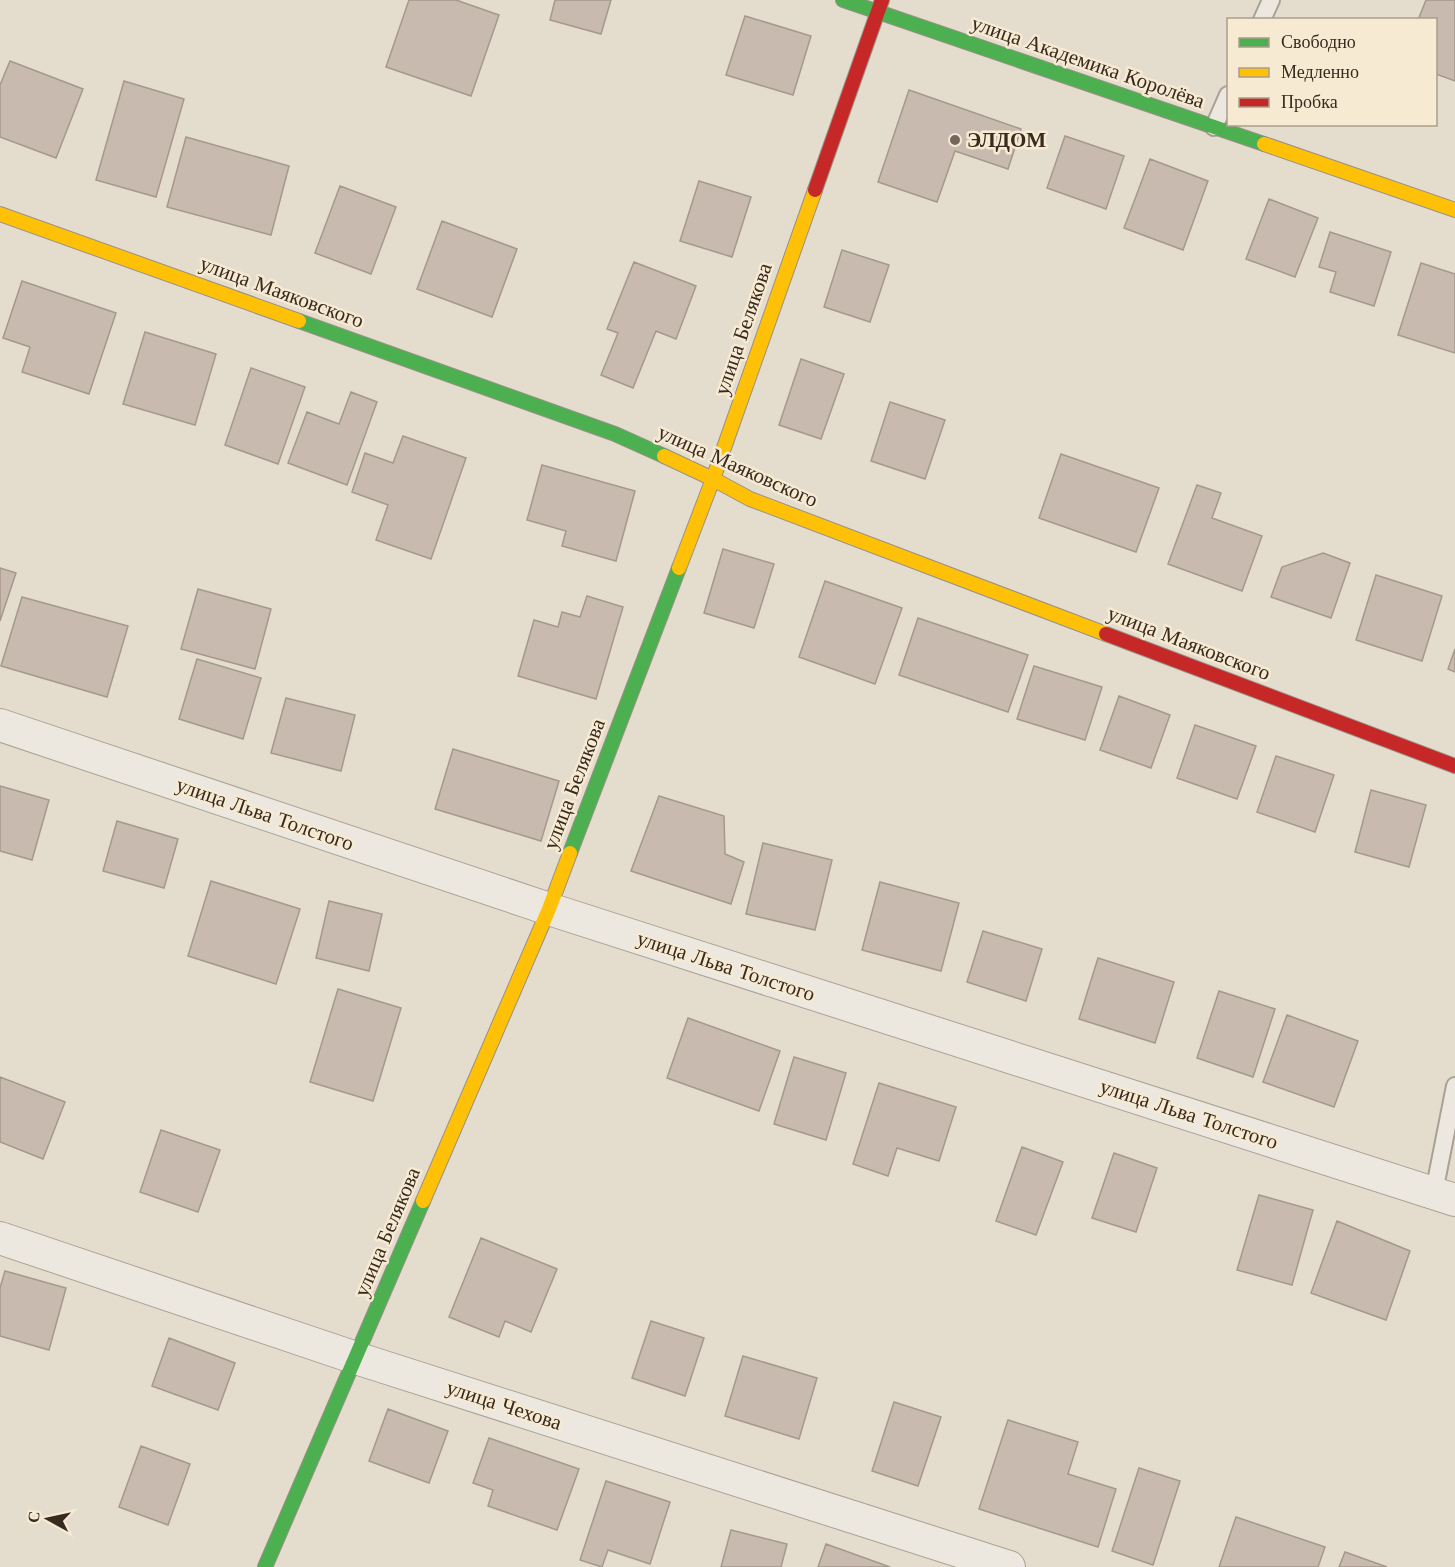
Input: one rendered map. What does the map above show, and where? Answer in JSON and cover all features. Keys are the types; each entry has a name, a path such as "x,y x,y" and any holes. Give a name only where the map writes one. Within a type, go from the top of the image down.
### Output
{"street":[{"name":"улица Академика Королёва","path":"843,0 879,6 1214,127 1455,210"},
{"name":"улица Белякова","path":"265,1567 549,909 713,479 879,6"},
{"name":"улица Маяковского","path":"0,214 615,434 761,503 1455,766"},
{"name":"улица Льва Толстого","path":"0,725 549,909 1444,1196"},
{"name":"улица Чехова","path":"0,1238 356,1358 1009,1567"}],"lane":[{"path":"1263,18 1271,0"},
{"path":"1214,127 1227,97"},
{"path":"1444,1196 1455,1086"}],"building":[{"path":"409,0 456,0 499,15 471,96 386,67"},
{"path":"555,0 611,0 601,34 550,20"},
{"path":"1426,0 1455,0 1455,81 1437,74 1437,18 1419,18"},
{"path":"745,16 811,36 793,95 726,75"},
{"path":"10,61 83,89 56,158 0,137 0,85"},
{"path":"124,81 184,99 156,197 96,180"},
{"name":"ЭЛДОМ","path":"909,90 1021,129 1008,169 955,151 937,202 878,182"},
{"path":"1065,136 1124,156 1106,209 1047,188"},
{"path":"186,137 289,166 271,235 167,207"},
{"path":"1150,159 1208,181 1183,250 1124,228"},
{"path":"699,181 751,197 732,257 680,241"},
{"path":"340,186 396,207 371,274 315,253"},
{"path":"1269,199 1318,218 1295,277 1246,259"},
{"path":"442,221 517,249 492,317 417,289"},
{"path":"1330,232 1391,252 1374,306 1330,292 1336,272 1319,267"},
{"path":"842,250 889,265 870,322 824,307"},
{"path":"634,262 696,286 676,339 656,331 633,388 601,375 618,333 607,329"},
{"path":"1421,263 1455,274 1455,353 1398,335"},
{"path":"22,281 116,313 89,394 22,372 30,347 3,338"},
{"path":"145,332 216,354 195,425 123,404"},
{"path":"801,359 844,374 821,439 779,425"},
{"path":"251,368 305,387 278,464 225,445"},
{"path":"351,392 377,402 347,485 288,463 307,412 339,424"},
{"path":"890,402 945,420 925,479 871,461"},
{"path":"403,436 466,458 431,559 376,540 388,505 352,492 365,453 393,463"},
{"path":"1061,454 1159,488 1136,552 1039,518"},
{"path":"542,465 635,491 616,561 562,546 566,531 527,520"},
{"path":"1197,485 1221,493 1212,518 1262,536 1242,591 1168,564"},
{"path":"723,549 774,564 754,628 704,613"},
{"path":"1323,553 1350,563 1331,618 1271,597 1282,567"},
{"path":"0,568 16,573 0,621"},
{"path":"1376,575 1442,596 1422,661 1356,640"},
{"path":"825,581 902,608 875,684 799,657"},
{"path":"198,589 271,609 255,669 181,649"},
{"path":"587,596 623,607 596,699 518,676 534,620 558,627 562,612 580,617"},
{"path":"22,597 128,626 107,697 1,666"},
{"path":"918,618 1028,655 1008,712 899,675"},
{"path":"1455,649 1455,672 1448,669"},
{"path":"197,659 261,678 243,739 179,719"},
{"path":"1034,666 1102,687 1085,740 1017,719"},
{"path":"1119,696 1170,715 1151,768 1100,750"},
{"path":"286,698 355,715 341,771 271,753"},
{"path":"1195,725 1256,746 1237,799 1177,778"},
{"path":"453,749 559,781 541,841 435,809"},
{"path":"1276,756 1334,775 1315,832 1257,812"},
{"path":"0,786 49,800 32,860 0,851"},
{"path":"1371,790 1426,805 1409,867 1355,852"},
{"path":"659,796 724,816 725,854 744,862 731,904 631,871"},
{"path":"117,821 178,839 164,888 103,871"},
{"path":"763,843 832,860 815,930 746,914"},
{"path":"211,881 300,909 276,984 188,956"},
{"path":"880,882 959,903 941,971 862,950"},
{"path":"329,901 382,914 369,971 316,958"},
{"path":"983,931 1042,949 1026,1001 967,982"},
{"path":"1098,958 1174,982 1155,1043 1079,1019"},
{"path":"338,989 401,1008 373,1101 310,1082"},
{"path":"1219,991 1275,1009 1253,1077 1197,1058"},
{"path":"1287,1015 1358,1041 1334,1107 1263,1082"},
{"path":"688,1018 780,1051 759,1111 667,1078"},
{"path":"794,1057 846,1073 826,1140 774,1124"},
{"path":"0,1077 65,1102 43,1159 0,1142"},
{"path":"879,1083 956,1107 939,1161 897,1148 888,1176 853,1164"},
{"path":"161,1130 220,1150 198,1212 140,1192"},
{"path":"1022,1147 1063,1162 1036,1235 996,1221"},
{"path":"1114,1153 1157,1168 1136,1232 1092,1218"},
{"path":"1259,1195 1313,1210 1292,1285 1237,1270"},
{"path":"1337,1221 1410,1251 1386,1320 1311,1293"},
{"path":"481,1238 557,1269 531,1332 505,1321 499,1337 449,1317"},
{"path":"5,1271 66,1288 49,1350 0,1336 0,1288"},
{"path":"651,1321 704,1338 685,1396 632,1378"},
{"path":"169,1338 235,1363 218,1410 152,1386"},
{"path":"743,1356 817,1378 799,1439 725,1416"},
{"path":"894,1402 941,1417 918,1486 872,1471"},
{"path":"388,1409 448,1431 429,1483 369,1461"},
{"path":"1008,1420 1078,1442 1068,1474 1116,1489 1098,1547 979,1509"},
{"path":"489,1438 579,1469 557,1530 488,1506 493,1490 473,1483"},
{"path":"141,1446 190,1464 168,1525 119,1507"},
{"path":"1139,1468 1180,1481 1153,1565 1112,1551"},
{"path":"606,1481 670,1502 650,1564 608,1550 602,1567 580,1560"},
{"path":"1236,1517 1325,1547 1318,1567 1219,1567"},
{"path":"731,1530 787,1544 781,1567 721,1567"},
{"path":"826,1544 890,1567 818,1567"},
{"path":"1345,1552 1387,1567 1339,1567"}],"traffic: fast":[{"path":"843,0 1264,144"},
{"path":"299,321 615,434 664,456"},
{"path":"570,853 679,568"},
{"path":"265,1567 423,1201"}],"traffic: slow":[{"path":"1264,144 1455,210"},
{"path":"679,568 713,479 815,190"},
{"path":"0,214 299,321"},
{"path":"664,456 750,499 1106,634"},
{"path":"423,1201 549,909 570,853"}],"traffic: jam":[{"path":"815,190 882,0"},
{"path":"1106,634 1455,766"}],"place":[{"name":"ЭЛДОМ","path":"955,140"}]}
